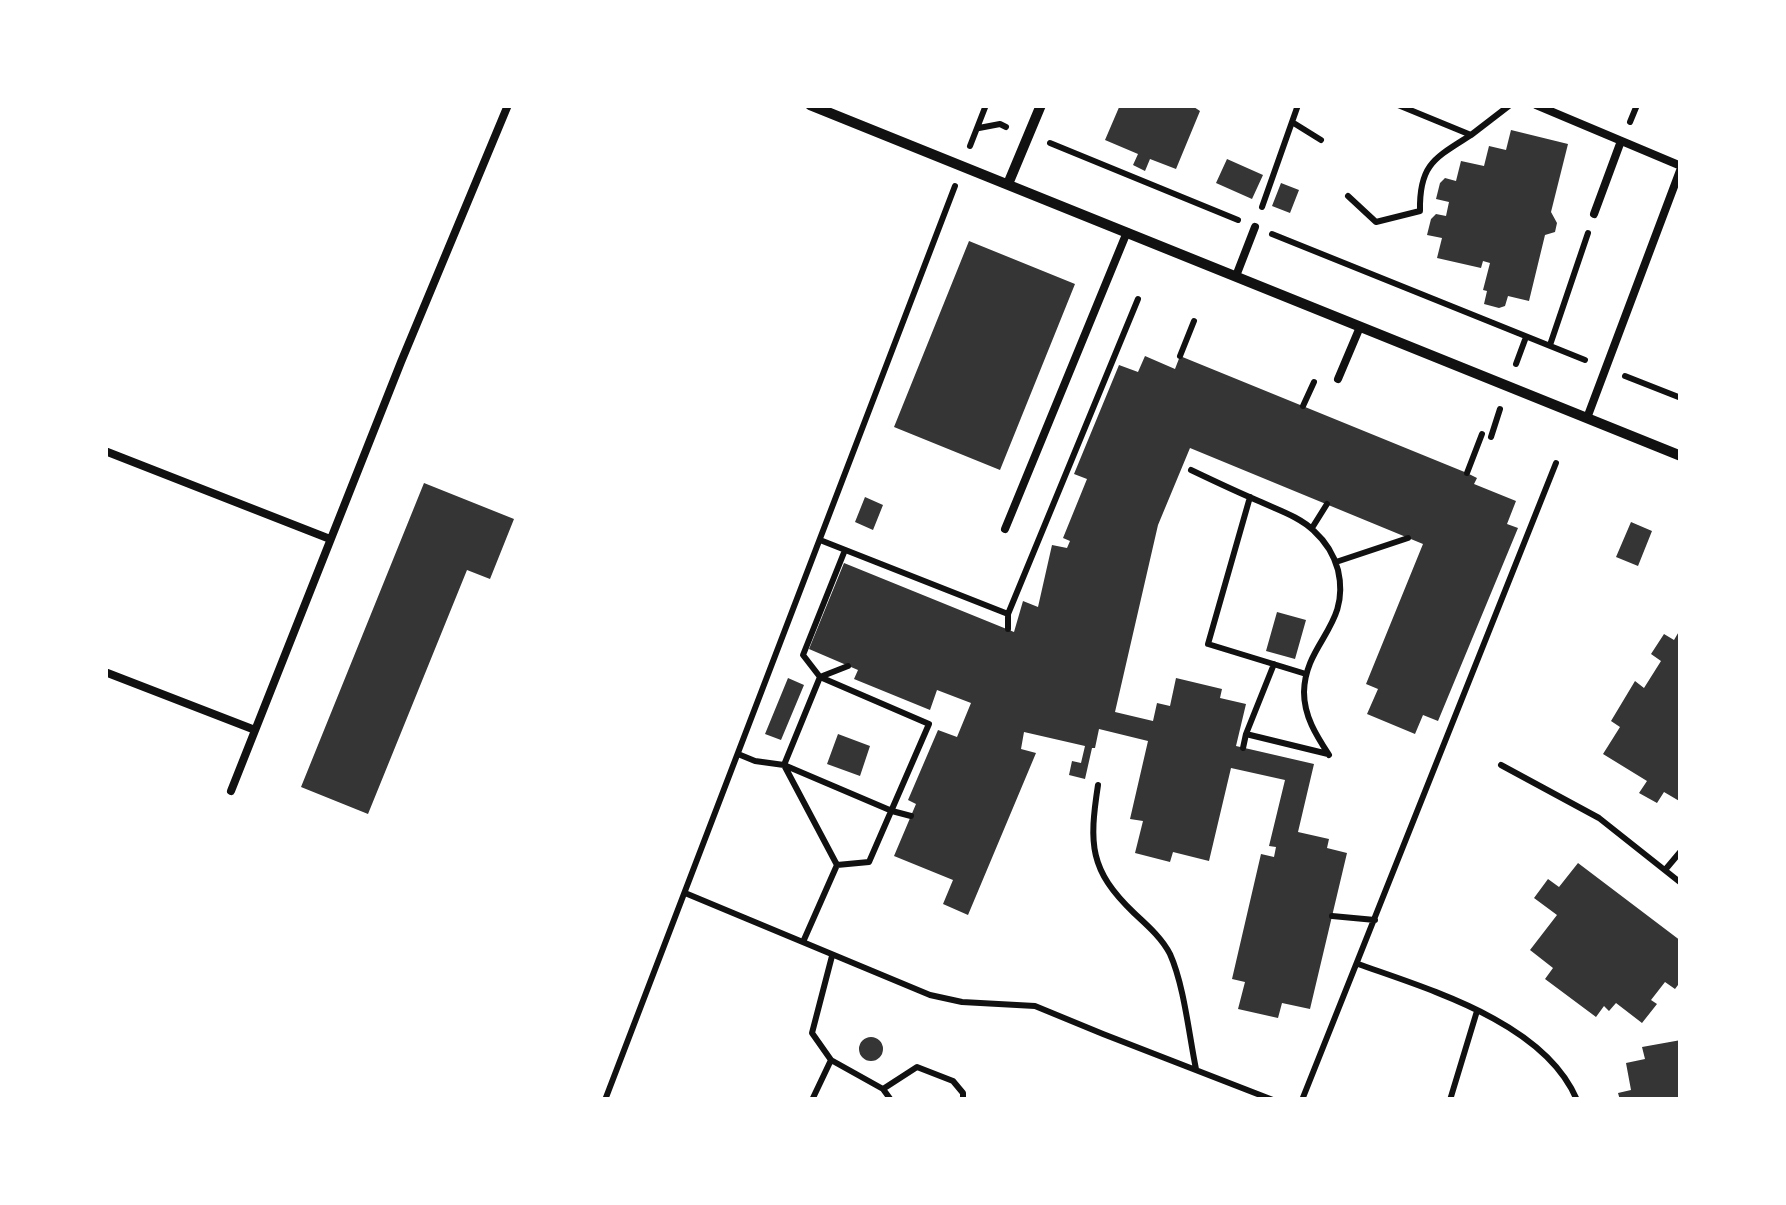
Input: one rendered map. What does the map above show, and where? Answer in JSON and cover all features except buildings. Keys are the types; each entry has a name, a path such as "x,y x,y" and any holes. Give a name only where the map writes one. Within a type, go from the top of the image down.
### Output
{"street":[{"path":"810,105 1681,456"},
{"path":"1008,184 1041,105"}],"lane":[{"path":"231,791 508,105"},
{"path":"1536,105 1681,167 1587,418"},
{"path":"1594,214 1621,141"},
{"path":"1236,276 1255,227"},
{"path":"1005,530 1126,232"},
{"path":"1338,378 1360,327"},
{"path":"105,451 330,539"},
{"path":"105,672 254,730"}],"path":[{"path":"1255,227 1298,105"},
{"path":"1398,105 1471,135"},
{"path":"1348,196 1376,222 1420,211 1420,188 1434,158 1510,105"},
{"path":"1292,122 1322,140"},
{"path":"978,128 1000,124 1029,135 1681,398"},
{"path":"605,1100 944,214"},
{"path":"1550,345 1594,214"},
{"path":"1180,356 1194,321"},
{"path":"1304,406 1318,372"},
{"path":"1467,473 1482,434"},
{"path":"1302,1100 1556,463"},
{"path":"1191,470 1312,528 1336,562 1340,580 1338,612 1306,674 1305,704 1312,728 1329,754 1246,734"},
{"path":"1250,497 1208,644 1306,674"},
{"path":"1312,528 1327,504"},
{"path":"1336,562 1408,538"},
{"path":"838,865 869,862 929,724 820,677 803,655 845,550"},
{"path":"1008,614 1008,629"},
{"path":"1475,632 1487,637"},
{"path":"1243,748 1274,664"},
{"path":"784,766 820,677 848,666"},
{"path":"738,754 784,766 911,816"},
{"path":"1501,765 1599,818 1681,883"},
{"path":"784,766 838,865"},
{"path":"1098,785 1093,816 1098,868 1121,901 1158,936 1170,954 1196,1070"},
{"path":"1666,870 1681,851"},
{"path":"804,942 838,865"},
{"path":"685,892 930,995 962,1002 1035,1006 1273,1100"},
{"path":"1332,916 1375,920"},
{"path":"832,956 812,1033 831,1060 883,1088 891,1100"},
{"path":"1358,964 1477,1011 1522,1034 1555,1063 1577,1100"},
{"path":"1450,1100 1477,1011"},
{"path":"812,1100 831,1060"},
{"path":"883,1088 917,1067 953,1081 964,1093 963,1100"},
{"path":"1244,1100 1248,1090"}]}
